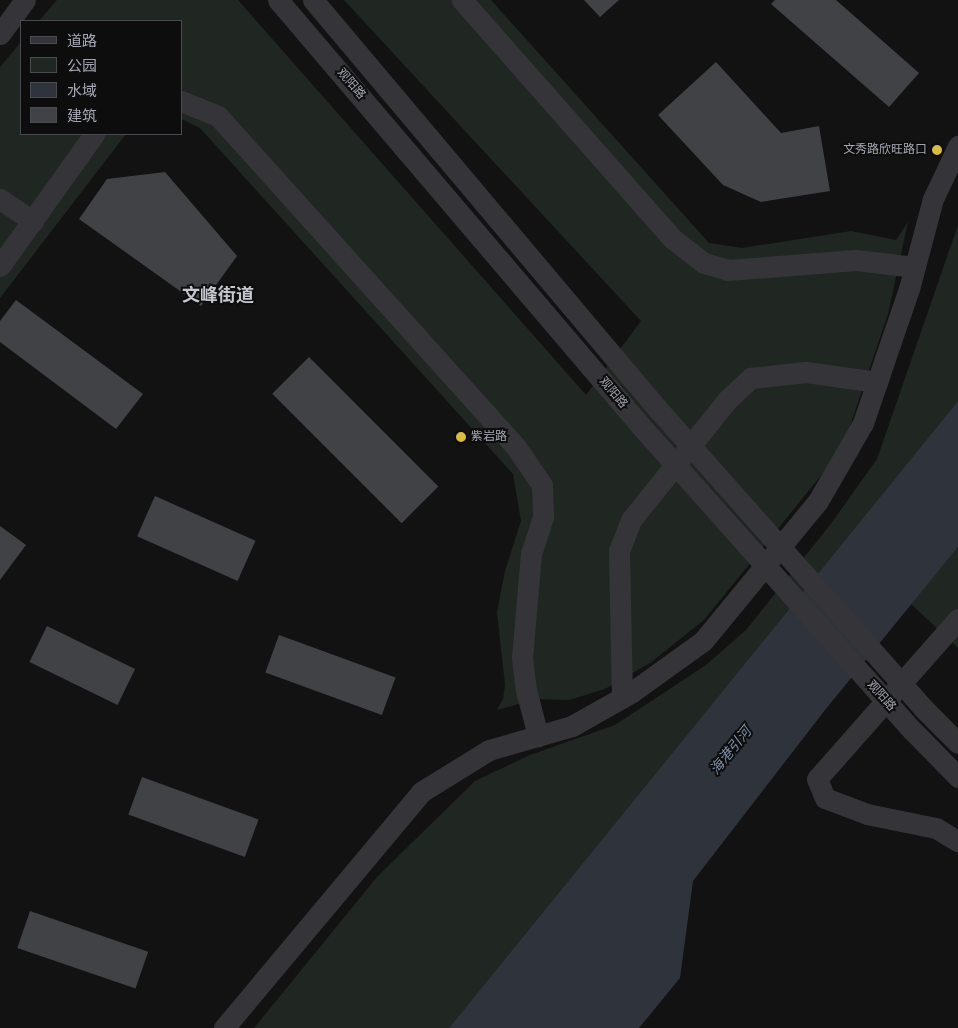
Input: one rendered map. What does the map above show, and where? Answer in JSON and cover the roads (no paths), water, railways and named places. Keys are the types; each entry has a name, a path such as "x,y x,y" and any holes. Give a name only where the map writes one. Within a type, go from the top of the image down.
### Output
{"street":[{"path":"0,34 25,0"},
{"name":"观阳路","path":"278,0 640,425 912,730 958,777"},
{"name":"观阳路","path":"313,0 656,407 923,708 958,743"},
{"path":"462,0 673,239 704,263 728,270 856,260 915,267"},
{"path":"182,101 218,116 516,447 542,486 543,517 530,562 522,658 526,690 538,736"},
{"path":"0,266 93,135"},
{"path":"224,1028 421,792 489,750 572,726 622,698 702,641 818,501 863,423 915,267 933,199 958,146"},
{"path":"0,199 33,221"},
{"path":"622,698 619,551 632,520 727,400 751,378 806,372 877,382"},
{"path":"958,619 817,779 825,798 867,814 936,828 958,841"}],"water":[{"name":"海港引河","path":"958,401 958,547 825,710 693,881 680,978 639,1028 449,1028"}],"place":[{"name":"文秀路欣旺路口","path":"937,150"},
{"name":"紫岩路","path":"461,437"}],"district":[{"name":"文峰街道","path":"218,295"}]}
